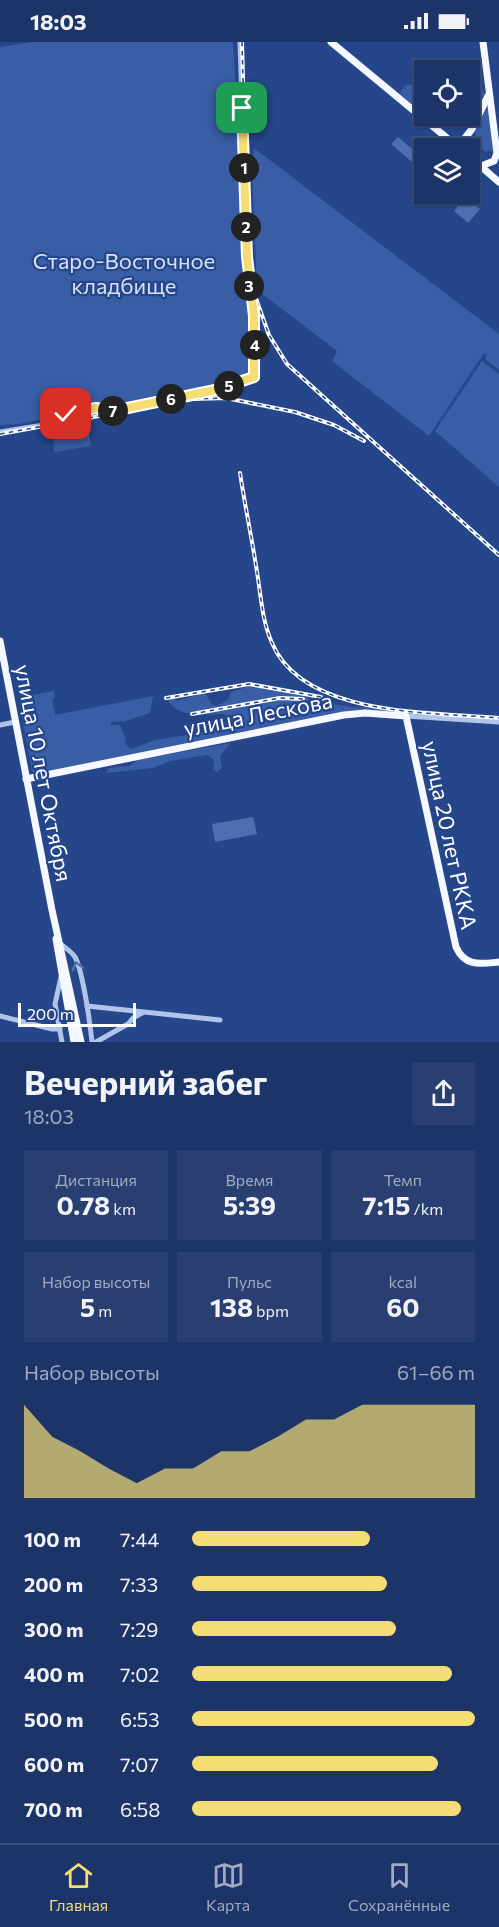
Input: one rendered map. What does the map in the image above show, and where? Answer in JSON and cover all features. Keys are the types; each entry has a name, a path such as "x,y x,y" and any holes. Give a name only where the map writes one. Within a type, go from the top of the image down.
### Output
{"main road":[{"path":"331,42 447,138"},
{"path":"483,42 499,162"},
{"path":"466,138 490,97"},
{"path":"498,153 494,161 481,166 499,182"},
{"name":"улица 10 лет Октября","path":"0,641 61,944 74,1042"},
{"name":"улица Лескова","path":"26,779 344,715 365,713 406,716"},
{"name":"улица 20 лет РККА","path":"406,716 456,947 460,955 470,963 499,962"},
{"name":"улица 10 лет Октября","path":"53,913 61,977 81,1042"}],"street":[{"path":"0,432 50,424 63,414 93,408 113,411 215,390 254,377 254,316 247,257 240,42"},
{"name":"улица Лескова","path":"406,716 499,722"},
{"path":"0,725 15,722"},
{"path":"61,944 75,958 94,1042 128,1024 132,1014"},
{"path":"61,977 56,1008 62,1042"},
{"path":"56,1008 60,1002 70,1003 77,993 83,993"},
{"path":"87,1006 132,1014 144,1012 220,1020"},
{"path":"0,1016 60,1029"}],"green space":[{"name":"Старо-Восточное кладбище","path":"31,42 233,42 253,371 247,377 19,424 0,425 0,47"},
{"path":"480,79 483,92 487,94 482,106 480,105"},
{"path":"414,84 414,105 399,93 406,85"},
{"path":"488,107 494,158 491,150 485,152 480,146 480,138 476,138 476,130 477,126 480,126 480,121"},
{"path":"254,148 499,334 499,370 485,359 487,355 484,353 429,436 332,361 337,351 257,290 252,172"},
{"path":"482,361 499,374 499,487 435,431"},
{"path":"87,423 91,446 54,452 53,430"},
{"path":"249,686 340,705 383,708 398,712 376,712 41,775 32,771 19,700 22,694 26,696 54,691 55,698 52,699 55,715 153,696 150,713 126,721 111,722 111,725 120,725 126,739 125,744 131,749 156,740 199,733 226,723 225,714 186,713 173,706 168,700 175,698 176,701 205,693 212,705 217,706 228,700 231,692"},
{"path":"231,743 220,756 222,768 217,772 214,770 214,760 207,755 170,761 153,768 106,773 109,768 130,766 137,760"}],"building":[{"path":"398,137 414,151 412,162 391,144"},
{"path":"460,204 479,204 477,206 480,209 468,223 454,211"},
{"path":"253,817 257,834 215,842 212,824"}],"railway":[{"path":"242,42 248,255 253,290 269,335 287,364 499,555"},
{"path":"0,434 193,399 226,398 295,412 334,425 364,441"},
{"path":"240,473 266,626 272,643 288,667 311,685 340,698 372,706 499,718"},
{"path":"166,698 249,684 321,697"},
{"path":"192,714 280,698 303,699"}],"route":[{"path":"66,414 96,408 113,411 149,404 215,390 254,377 256,372 254,316 247,257 242,108"}]}
